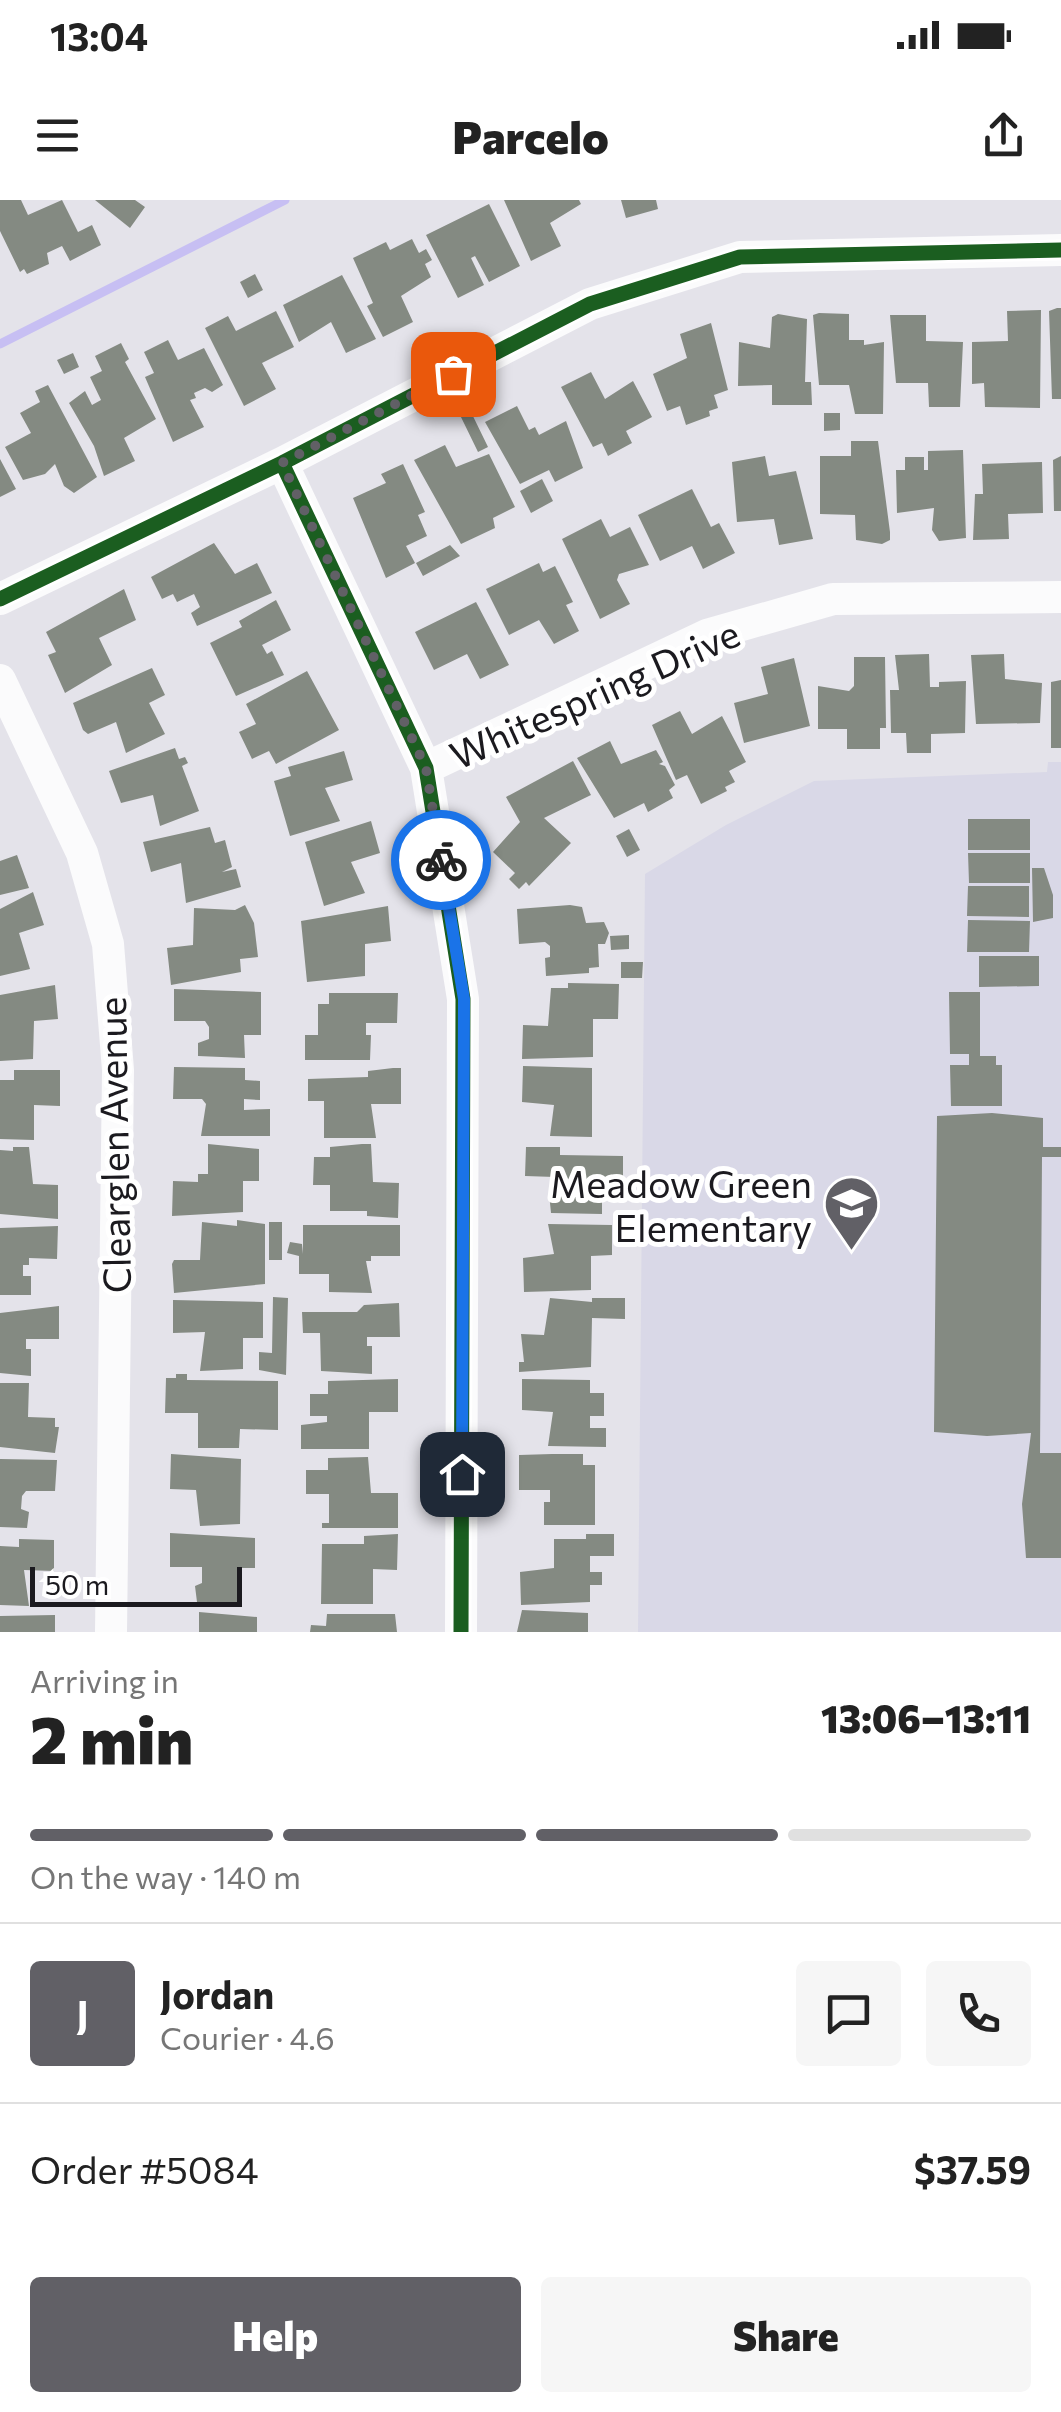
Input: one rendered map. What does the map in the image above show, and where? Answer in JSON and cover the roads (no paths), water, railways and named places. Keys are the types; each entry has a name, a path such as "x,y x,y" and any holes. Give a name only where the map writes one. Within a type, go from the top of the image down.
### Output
{"street":[{"path":"0,599 282,463 590,304 740,257 1061,250"},
{"path":"282,463 426,768 464,999 461,1632"},
{"name":"Whitespring Drive","path":"426,768 707,635 833,599 1061,597"},
{"name":"Clearglen Avenue","path":"0,680 82,854 108,944 118,1070 111,1632"}],"waterway":[{"path":"0,344 285,200"}],"place":[{"name":"Meadow Green Elementary","path":"851,1253"}]}
